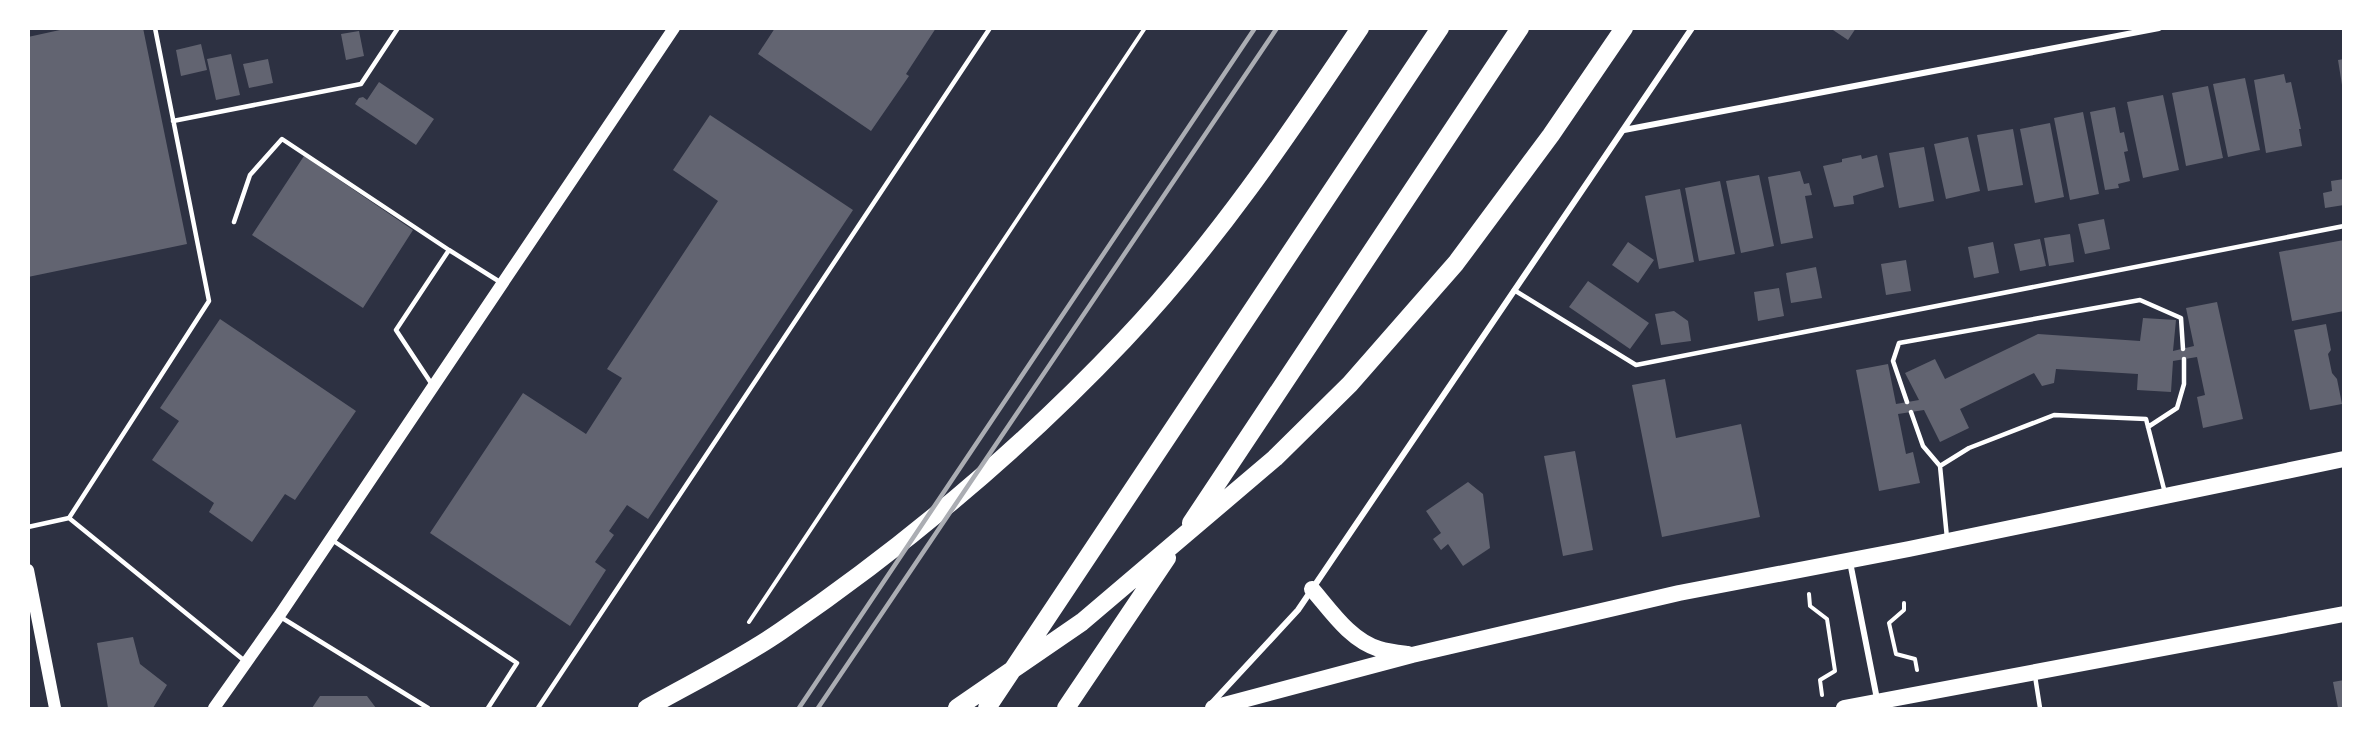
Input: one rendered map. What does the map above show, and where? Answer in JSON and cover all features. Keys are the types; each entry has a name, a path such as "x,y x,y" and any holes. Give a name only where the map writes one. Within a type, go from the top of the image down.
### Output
{"highway":[{"path":"646,708 780,632 905,540 1023,440 1125,339 1180,276 1280,147 1360,28"},
{"path":"987,708 1440,28"},
{"path":"1066,708 1520,28"},
{"path":"957,708 1082,622 1275,458 1350,384 1456,263 1551,135 1624,28"},
{"path":"1213,708 1412,655 1679,593 1947,541 2343,459"},
{"path":"1312,589 1339,621 1360,640 1379,649 1412,655"},
{"path":"1844,708 1878,705 2035,672 2343,615"}],"main road":[{"path":"214,708 279,616 674,28"},
{"path":"28,570 55,708"}],"street":[{"path":"1206,708 1298,610 1692,28"},
{"path":"1624,130 2159,28"},
{"path":"1850,560 1878,705"}],"lane":[{"path":"28,527 69,518 208,301 155,28"},
{"path":"173,121 361,84 398,28"},
{"path":"538,708 990,28"},
{"path":"234,222 250,175 282,139 449,250 503,283"},
{"path":"1514,290 1636,365 2343,226"},
{"path":"433,387 396,330 449,250"},
{"path":"1907,402 1893,361 1899,343 2140,300 2181,318 2183,349"},
{"path":"2148,427 2177,408 2184,384 2184,359"},
{"path":"1911,412 1923,446 1940,466 1947,541"},
{"path":"1940,466 1969,448 2054,415 2146,419 2165,496"},
{"path":"69,518 246,662"},
{"path":"331,539 518,663 488,708"},
{"path":"279,616 428,708"},
{"path":"2035,672 2040,708"}],"path":[{"path":"748,624 1145,28"},
{"path":"1809,594 1810,606 1827,619 1835,671 1820,680 1822,695"},
{"path":"1904,603 1904,609 1889,622 1896,654 1915,659 1917,670"}],"building":[{"path":"69,28 143,28 187,244 28,277 28,37"},
{"path":"775,28 936,28 906,74 909,76 871,131 758,54"},
{"path":"1830,28 1856,28 1848,40"},
{"path":"359,31 364,56 346,60 341,34"},
{"path":"201,44 207,70 181,76 176,50"},
{"path":"231,54 240,95 216,100 207,59"},
{"path":"268,59 273,83 249,88 243,64"},
{"path":"2344,59 2344,85 2342,85 2338,60"},
{"path":"2284,74 2286,83 2291,82 2301,129 2299,129 2302,146 2266,153 2254,80"},
{"path":"2245,78 2260,150 2228,157 2213,84"},
{"path":"379,82 434,119 416,145 355,104 359,98 363,97 367,100"},
{"path":"2208,86 2223,158 2186,166 2172,93"},
{"path":"2163,95 2179,170 2143,178 2127,102"},
{"path":"2115,107 2120,133 2124,132 2128,151 2124,152 2130,181 2118,184 2119,188 2105,190 2090,112"},
{"path":"2083,112 2099,194 2070,200 2054,118"},
{"path":"710,115 853,210 648,519 627,505 609,531 614,535 595,562 606,570 570,626 430,533 523,393 586,434 622,378 607,369 718,201 673,170"},
{"path":"2050,123 2064,197 2035,203 2020,129"},
{"path":"2013,129 2023,185 1988,191 1977,135"},
{"path":"1968,137 1980,191 1946,199 1934,144"},
{"path":"1924,147 1934,201 1899,208 1889,153"},
{"path":"1861,155 1862,159 1877,155 1884,187 1853,196 1854,204 1834,207 1823,166"},
{"path":"304,156 413,230 363,308 252,235"},
{"path":"1800,171 1804,184 1809,183 1812,195 1805,196 1813,238 1781,244 1768,177"},
{"path":"1759,175 1774,246 1741,253 1726,181"},
{"path":"2344,179 2344,205 2325,208 2323,193 2332,191 2331,181"},
{"path":"1720,181 1735,254 1699,261 1685,188"},
{"path":"1680,189 1694,262 1659,269 1645,196"},
{"path":"2104,219 2110,249 2085,254 2078,224"},
{"path":"2070,234 2074,262 2049,266 2044,238"},
{"path":"2040,239 2046,266 2020,271 2014,244"},
{"path":"2344,240 2344,311 2292,321 2279,252"},
{"path":"1628,242 1654,260 1638,283 1612,265"},
{"path":"1993,242 1999,273 1974,278 1968,247"},
{"path":"1906,260 1911,291 1886,295 1881,264"},
{"path":"1816,267 1822,298 1791,303 1786,273"},
{"path":"1588,281 1649,323 1630,349 1569,307"},
{"path":"1779,288 1784,316 1758,321 1754,292"},
{"path":"2217,302 2243,419 2203,428 2197,397 2205,395 2197,357 2173,361 2171,392 2137,390 2138,374 2056,369 2054,383 2042,386 2034,373 1960,409 1969,428 1940,442 1924,410 1898,414 1906,454 1913,452 1920,483 1879,491 1856,370 1888,364 1896,404 1919,400 1905,373 1935,359 1945,379 2038,334 2140,341 2143,318 2176,320 2173,351 2194,346 2186,308"},
{"path":"1674,311 1688,321 1691,341 1661,345 1655,314"},
{"path":"220,319 356,411 295,500 285,494 252,542 209,512 214,503 152,460 179,421 160,408"},
{"path":"2326,324 2331,350 2328,354 2332,373 2337,379 2342,404 2310,410 2294,330"},
{"path":"1665,379 1676,438 1741,424 1760,517 1662,537 1632,385"},
{"path":"1575,451 1593,550 1563,556 1544,456"},
{"path":"1468,482 1483,494 1490,548 1463,566 1448,544 1441,550 1433,539 1441,533 1426,511"},
{"path":"133,637 140,664 167,685 153,708 108,708 97,643"},
{"path":"2344,680 2344,708 2338,708 2333,682"},
{"path":"320,696 367,696 376,708 312,708"}],"railway":[{"path":"799,708 1255,28"},
{"path":"818,708 1277,28"}]}
